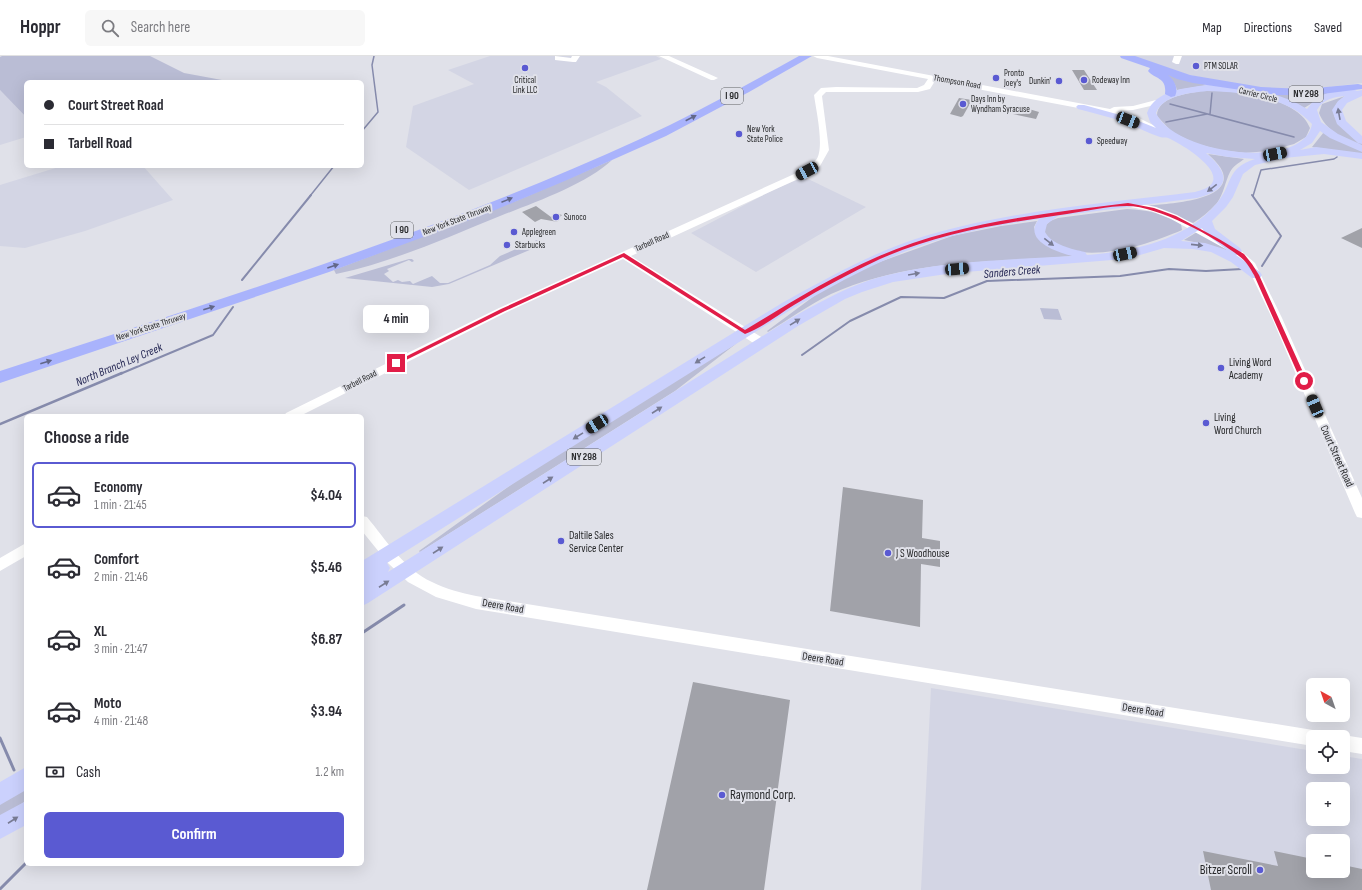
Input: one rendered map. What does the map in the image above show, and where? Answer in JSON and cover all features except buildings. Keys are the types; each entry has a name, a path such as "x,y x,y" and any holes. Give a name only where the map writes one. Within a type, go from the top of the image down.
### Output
{"highway":[{"name":"New York State Thruway","path":"0,363 316,260 477,201 540,176 621,140 787,56"},
{"name":"New York State Thruway","path":"0,377 343,263 468,216 572,173 656,135 808,56"},
{"path":"1114,56 1163,76 1171,84 1171,94"},
{"path":"1125,56 1181,77 1238,89"},
{"path":"1181,77 1247,89 1278,92 1361,89"},
{"path":"600,172 656,135"},
{"path":"230,301 316,282"}],"main road":[{"name":"Carrier Circle","path":"1156,102 1171,94 1200,89 1238,89 1271,97 1288,104 1316,122"},
{"name":"NY 298","path":"1250,92 1299,95 1361,89"},
{"name":"NY 298","path":"364,597 762,343 815,310 842,296 885,280 935,271 1096,258 1125,254 1171,240 1194,228 1218,209 1226,198 1232,173 1245,160 1285,152 1298,147 1311,139 1317,130 1312,110 1314,104 1330,96 1361,89"},
{"path":"1361,89 1343,101 1337,110 1341,122 1345,127 1362,141"},
{"name":"NY 298","path":"364,569 820,286 880,257 931,239 1003,221 1197,195 1215,187 1220,177 1216,168 1206,157 1168,134 1154,121 1151,113 1156,102"},
{"path":"1081,107 1119,117 1149,128 1206,157"},
{"path":"1316,122 1334,136 1362,149"},
{"path":"1180,140 1213,151 1241,155 1264,156"},
{"path":"1285,152 1309,150 1362,156"},
{"path":"1226,198 1240,171 1251,163 1306,152 1326,151"},
{"path":"1054,214 1042,222 1039,228 1039,232 1045,240 1056,248 1096,258"},
{"path":"1206,220 1210,231 1236,251"},
{"path":"1158,245 1195,245 1220,251 1240,261 1256,275"},
{"path":"762,343 759,338 761,334 820,286"},
{"path":"678,397 744,340 746,336 745,332"},
{"path":"405,571 406,560 413,551 467,513 517,474"},
{"path":"364,581 384,565 389,559 390,553"},
{"path":"0,794 24,779"},
{"path":"0,828 24,813"}],"street":[{"path":"558,58 573,60 576,56"},
{"path":"663,56 714,78"},
{"name":"Thompson Road","path":"820,57 1096,109 1134,119 1168,134"},
{"name":"Tarbell Road","path":"294,414 469,326 795,177 818,165 823,158 825,150 818,95 820,92 836,89 918,90 927,87 933,78"},
{"name":"Thompson Road","path":"1096,109 1133,108 1156,102"},
{"name":"Court Street Road","path":"1128,204 1166,214 1236,251 1251,265 1277,318 1362,513"},
{"path":"624,255 762,343"},
{"name":"Deere Road","path":"364,523 405,571 427,587 437,592 458,598 553,615 1306,737"},
{"path":"0,565 24,550"},
{"path":"1350,744 1362,746"}],"shaded area":[{"path":"150,56 184,73 222,80 24,80 24,115 0,90 0,57"},
{"path":"490,56 656,56 661,59 596,82 606,87 642,116 469,190 406,147 413,106 474,84 448,70"},
{"path":"1132,56 1362,56 1362,83 1294,91 1253,87 1189,75"},
{"path":"1131,60 1208,85 1177,90 1171,79 1159,71"},
{"path":"0,90 24,115 24,138 0,145"},
{"path":"1201,91 1229,91 1245,93 1278,102 1292,108 1303,117 1310,128 1306,137 1294,144 1268,151 1245,153 1220,150 1194,143 1172,132 1157,116 1158,110 1162,104 1167,101 1180,95"},
{"path":"1331,92 1304,108 1271,95 1304,95"},
{"path":"1345,96 1337,103 1334,110 1334,116 1342,127 1362,143 1362,147 1349,142 1331,130 1326,125 1319,113 1322,104"},
{"path":"1324,132 1362,151 1362,154 1312,147"},
{"path":"1208,154 1244,159 1231,170 1217,203 1205,214 1193,223 1144,206 1194,200 1207,196 1217,190 1223,183 1223,173 1219,165"},
{"path":"612,160 589,177 574,185 439,241 399,256 357,269 336,274 334,270 516,201"},
{"path":"55,168 145,168 173,200 85,231 25,248 0,246 0,185"},
{"path":"804,177 866,207 756,272 691,233 775,189"},
{"path":"1127,209 1148,211 1168,217 1181,224 1182,230 1138,246 1121,250 1088,253 1072,251 1059,246 1044,234 1045,226 1050,221 1058,218"},
{"path":"1037,221 1034,227 1037,237 1074,256 951,264 889,275 859,283 831,294 807,307 768,332 767,331 829,285 874,264 952,236 1001,226"},
{"path":"1197,232 1240,257 1204,244 1184,240"},
{"path":"537,240 541,242 532,249 449,284 432,287 345,278 412,259 414,261 412,262 409,260 387,269 389,271 384,274 393,282 398,280 402,282 410,281 413,284 432,276 440,283 448,283 490,265 500,256"},
{"path":"1040,308 1058,309 1062,320 1044,319"},
{"path":"737,343 675,391 420,552 419,551 540,464"},
{"path":"931,688 1306,750 1306,774 1350,774 1350,757 1362,759 1362,890 921,890"},
{"path":"24,786 24,802 0,817 0,801"}],"waterway":[{"name":"North Branch Ley Creek","path":"364,129 378,112 372,65 374,56"},
{"path":"1210,114 1212,93"},
{"path":"1170,104 1294,137"},
{"path":"1166,122 1207,114"},
{"name":"Sanders Creek","path":"1253,196 1261,170 1334,159 1337,157"},
{"name":"North Branch Ley Creek","path":"310,196 332,168"},
{"name":"North Branch Ley Creek","path":"242,280 311,195"},
{"name":"Sanders Creek","path":"1252,195 1281,236 1262,266"},
{"name":"Sanders Creek","path":"802,355 850,321 901,297 944,298 987,281 1120,276 1169,269 1206,271 1242,269"},
{"name":"North Branch Ley Creek","path":"120,374 213,335 233,307"},
{"name":"North Branch Ley Creek","path":"0,424 122,373"},
{"name":"Sanders Creek","path":"364,632 404,605"},
{"path":"0,738 14,770"},
{"path":"0,889 24,865"}],"place":[{"name":"PTM SOLAR","path":"1196,66"},
{"name":"Critical Link LLC","path":"525,68"},
{"name":"Pronto Joey's","path":"996,78"},
{"name":"Rodeway Inn","path":"1084,80"},
{"name":"Dunkin'","path":"1059,81"},
{"name":"Days Inn by Wyndham Syracuse","path":"963,104"},
{"name":"New York State Police","path":"739,134"},
{"name":"Speedway","path":"1089,141"},
{"name":"Sunoco","path":"556,217"},
{"name":"Applegreen","path":"514,232"},
{"name":"Starbucks","path":"507,245"},
{"name":"Living Word Academy","path":"1221,368"},
{"name":"Living Word Church","path":"1206,423"},
{"name":"Daltile Sales Service Center","path":"561,541"},
{"name":"J S Woodhouse","path":"888,553"},
{"name":"Raymond Corp.","path":"722,795"},
{"name":"Bitzer Scroll","path":"1260,870"}],"route":[{"path":"396,363 456,332 624,255 745,332 832,279 880,257 911,245 947,234 1003,221 1128,204 1152,209 1174,217 1236,251 1251,265 1277,318 1304,381"}]}
